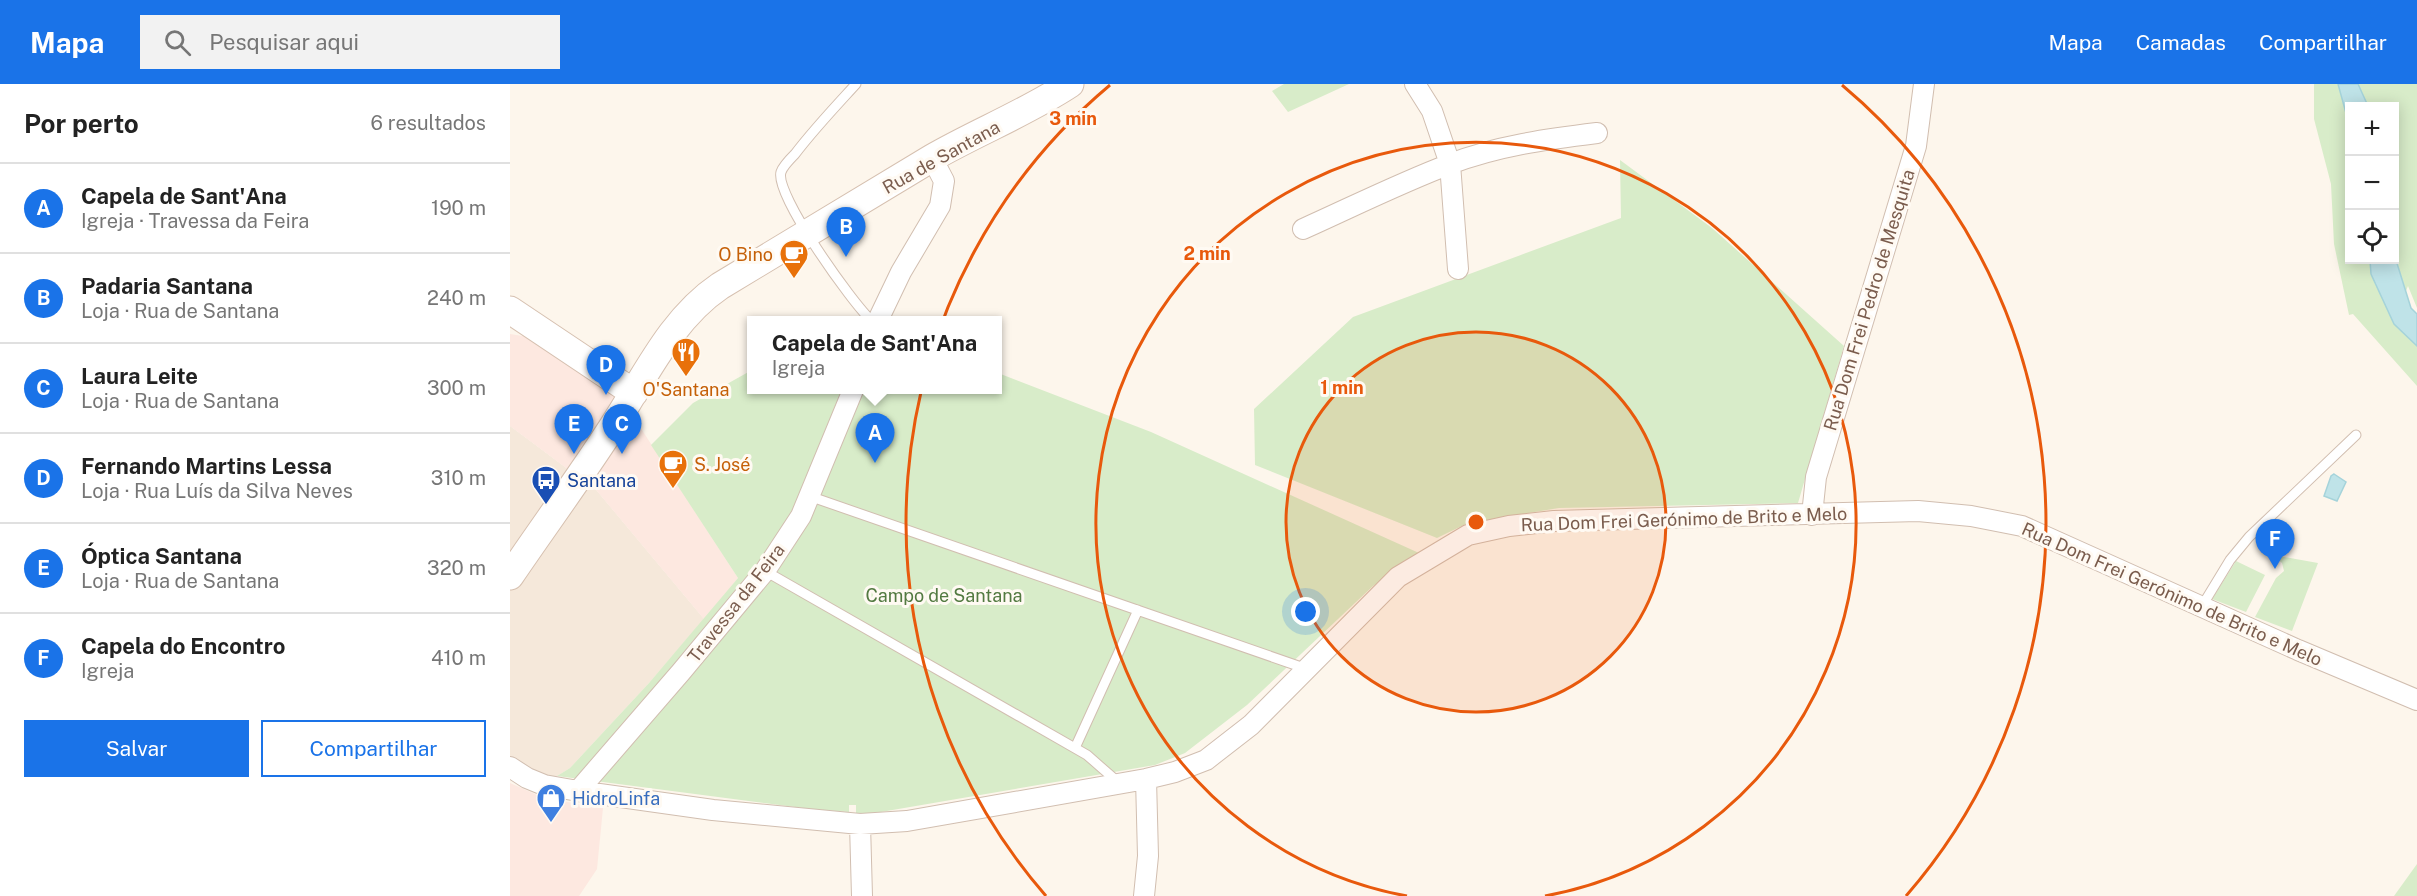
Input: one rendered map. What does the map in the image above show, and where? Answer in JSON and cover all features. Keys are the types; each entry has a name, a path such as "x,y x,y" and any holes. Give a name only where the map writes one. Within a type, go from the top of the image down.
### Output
{"main road":[{"name":"Rua de Santana","path":"510,576 666,343 697,303 720,286 932,158 1024,112 1070,84"},
{"path":"510,310 634,393"},
{"path":"510,332 543,338 570,350"}],"street":[{"path":"1415,84 1432,111 1450,164 1458,268"},
{"name":"Rua Dom Frei Pedro de Mesquita","path":"1812,514 1816,477 1916,146 1924,84"},
{"path":"1303,229 1450,164 1491,151 1537,141 1597,133"},
{"path":"880,316 902,272 940,206 944,181 932,158"},
{"name":"Travessa da Feira","path":"578,791 765,571 801,516 851,394"},
{"name":"Rua Dom Frei Gerónimo de Brito e Melo","path":"510,767 544,785 578,791 713,810 860,824 907,821 1146,779 1175,772 1206,760 1251,724 1398,577 1468,535 1509,526 1554,521 1918,512 1971,516 2022,526 2298,650 2417,700"},
{"path":"1144,896 1148,856 1146,779"},
{"path":"860,824 862,896"}],"lane":[{"path":"856,84 807,138 781,171 780,179 788,202 806,235 867,316"},
{"path":"2202,606 2230,560 2249,537 2356,435"},
{"path":"809,496 1307,669"},
{"path":"765,571 1087,755 1119,783"},
{"path":"1075,748 1138,610"}],"shaded area":[{"path":"510,334 535,338 632,393 577,476 510,426"},
{"path":"627,407 738,578 704,619 592,485 580,478"},
{"path":"510,426 577,476 510,572"},
{"path":"580,478 592,485 704,619 649,683 570,768 557,776 556,786 510,764 510,578"},
{"path":"510,783 544,798 603,808 597,869 579,896 510,896"}],"green space":[{"path":"1284,84 1349,84 1288,112 1272,91"},
{"path":"2314,84 2417,84 2417,308 2408,286 2400,306 2417,316 2417,386 2353,314 2349,315 2334,244 2331,184 2314,119"},
{"path":"1620,160 1712,228 1844,346 1798,503 1559,508 1468,523 1437,538 1255,465 1254,409 1353,317 1621,218"},
{"name":"Campo de Santana","path":"747,373 747,394 1002,394 1002,375 1151,432 1419,553 1373,586 1247,705 1185,753 1155,765 875,813 856,813 856,805 849,805 849,812 811,809 557,776 570,768 649,683 738,578 651,445 693,403"},
{"path":"2273,555 2318,563 2292,631 2255,617 2276,578 2284,571 2282,563"},
{"path":"2236,561 2265,575 2246,612 2212,599"},
{"path":"2417,864 2417,896 2394,896"}],"water":[{"path":"2338,84 2358,84 2366,102 2345,102 2345,109"},
{"path":"2370,264 2397,264 2411,308 2417,314 2417,346 2394,324 2371,274"},
{"path":"2334,474 2346,482 2337,501 2324,496 2331,476"}],"place":[{"name":"Padaria Santana","path":"846,257"},
{"name":"O Bino","path":"794,280"},
{"name":"O'Santana","path":"686,378"},
{"name":"Fernando Martins Lessa","path":"606,395"},
{"name":"Óptica Santana","path":"574,454"},
{"name":"Laura Leite","path":"622,454"},
{"name":"Capela de Sant'Ana","path":"875,463"},
{"name":"S. José","path":"673,490"},
{"name":"Santana","path":"546,506"},
{"name":"Capela do Encontro","path":"2275,569"},
{"name":"HidroLinfa","path":"551,824"}]}
